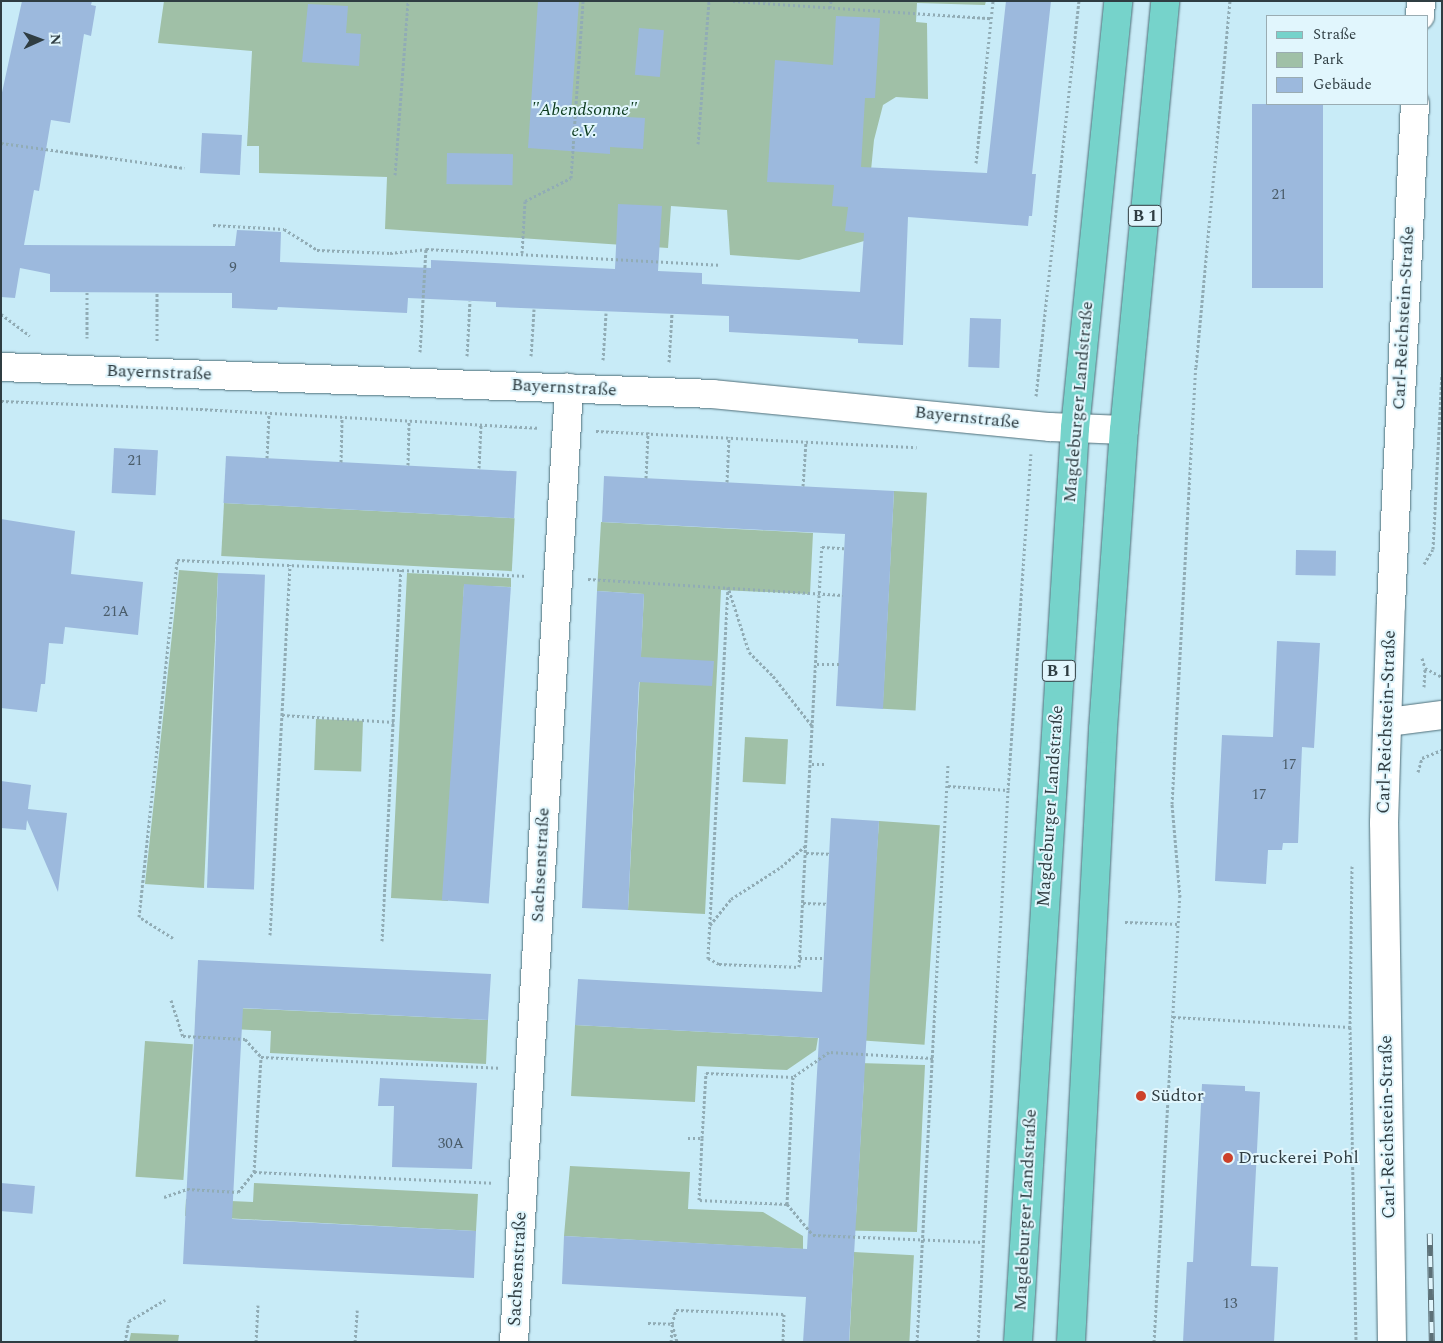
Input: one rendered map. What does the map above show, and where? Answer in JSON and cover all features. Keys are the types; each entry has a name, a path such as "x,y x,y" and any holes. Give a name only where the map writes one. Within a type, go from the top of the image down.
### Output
{"main road":[{"name":"Magdeburger Landstraße","path":"1018,1342 1075,428 1118,1"},
{"name":"B 1","path":"1071,1342 1102,730 1124,430 1165,1"}],"street":[{"path":"1420,15 1421,1"},
{"name":"Carl-Reichstein-Straße","path":"1392,1342 1384,941 1388,722 1415,105"},
{"name":"Bayernstraße","path":"1,367 667,392 1033,425 1124,430"},
{"name":"Sachsenstraße","path":"514,1342 569,388"},
{"path":"1388,722 1442,715"}],"path":[{"path":"395,175 408,1"},
{"path":"522,253 525,201 571,178 583,1"},
{"path":"698,144 709,1"},
{"path":"733,1 991,18"},
{"path":"830,8 831,1"},
{"path":"976,163 993,1"},
{"path":"978,1342 1008,790 1033,425 1079,1"},
{"path":"1154,1342 1179,924 1180,897 1172,804 1196,367 1230,1"},
{"path":"1,143 184,168"},
{"path":"213,225 284,229 316,250 390,253 426,249 719,265"},
{"path":"415,420 426,249"},
{"path":"87,292 87,338"},
{"path":"157,292 157,341"},
{"path":"466,383 470,301"},
{"path":"530,386 534,309"},
{"path":"601,389 606,313"},
{"path":"667,392 672,313"},
{"path":"1,314 28,336 38,336"},
{"path":"77,338 97,339"},
{"path":"147,341 167,342"},
{"path":"1419,573 1433,549 1442,374"},
{"path":"1,401 415,420 566,430 648,432 920,447"},
{"path":"267,458 269,413"},
{"path":"341,462 342,417"},
{"path":"408,465 409,420"},
{"path":"479,468 480,424"},
{"path":"646,478 648,432"},
{"path":"727,482 729,437"},
{"path":"804,486 806,441"},
{"path":"728,587 708,958 719,964 799,966 812,764 822,547 844,548"},
{"path":"174,938 139,917 177,560 557,577 842,595"},
{"path":"270,935 290,565"},
{"path":"382,941 401,569"},
{"path":"728,587 749,652 774,676 814,727"},
{"path":"1419,650 1425,668 1442,677"},
{"path":"817,664 839,664"},
{"path":"282,715 394,722"},
{"path":"812,764 825,764"},
{"path":"917,1342 948,764"},
{"path":"948,786 1008,790"},
{"path":"710,926 731,899 781,867 807,844"},
{"path":"806,853 829,854"},
{"path":"803,903 826,904"},
{"path":"1125,922 1179,924"},
{"path":"800,958 824,958"},
{"path":"164,1197 187,1189 238,1192 254,1172 261,1056 246,1039 183,1036 171,1000"},
{"path":"1173,1017 1350,1027 1356,1342"},
{"path":"786,1204 699,1200 706,1073 793,1077 829,1052 933,1058"},
{"path":"261,1056 530,1070"},
{"path":"793,1077 786,1204 814,1235 984,1242"},
{"path":"688,1138 702,1138"},
{"path":"254,1172 523,1185"},
{"path":"124,1342 129,1321 165,1300"},
{"path":"256,1342 258,1304"},
{"path":"355,1342 357,1310"},
{"path":"671,1342 672,1324 676,1310 784,1314 783,1342"},
{"path":"648,1323 672,1324"},
{"path":"672,1324 677,1342"}],"green space":[{"name":"\"Abendsonne\" e.V.","path":"164,1 986,1 985,5 917,3 916,22 927,23 928,99 896,97 883,105 874,140 864,241 799,260 730,255 727,210 671,206 668,248 385,229 387,177 259,173 259,146 247,146 252,51 158,43"},
{"path":"894,491 927,493 916,710 883,709"},
{"path":"224,503 515,518 512,571 221,556"},
{"path":"601,522 813,533 810,594 721,590 705,914 628,910 644,594 597,591"},
{"path":"179,570 218,573 204,888 145,884"},
{"path":"407,573 511,578 511,587 464,585 448,901 391,898"},
{"path":"316,719 363,721 361,772 314,770"},
{"path":"745,737 788,739 786,784 743,782"},
{"path":"879,821 940,825 925,1045 864,1040"},
{"path":"196,1006 488,1020 486,1064 270,1053 271,1031 195,1027"},
{"path":"575,1025 818,1038 816,1050 787,1070 697,1066 695,1102 571,1096"},
{"path":"145,1041 193,1044 183,1180 136,1177"},
{"path":"827,1062 925,1065 917,1232 824,1230 856,1215 864,1079"},
{"path":"570,1166 690,1172 688,1209 763,1212 803,1236 803,1249 564,1236"},
{"path":"254,1183 478,1194 476,1231 185,1216 186,1199 253,1202"},
{"path":"854,1252 914,1255 909,1342 849,1342"},
{"path":"131,1333 179,1335 178,1342 129,1342"}],"building":[{"path":"22,1 92,1 91,5 96,6 91,36 84,34 70,123 51,120 39,191 34,190 24,245 235,246 237,230 281,232 280,262 431,268 431,260 615,269 618,204 662,206 658,271 702,273 702,284 860,292 864,233 845,231 848,207 832,206 834,185 767,182 775,60 833,65 836,16 880,18 875,98 865,98 861,167 987,173 1006,1 1051,1 1032,174 1036,174 1032,216 1029,216 1028,226 908,217 903,345 858,343 858,339 729,332 729,316 496,307 496,302 408,298 407,313 278,307 277,310 232,308 232,293 50,292 50,274 20,268 15,298 1,297 1,97"},
{"path":"538,1 579,1 571,114 645,118 643,149 610,147 610,154 528,148"},
{"path":"308,4 348,6 346,33 361,34 359,66 302,62"},
{"path":"639,28 664,30 660,77 635,75"},
{"path":"1252,104 1323,105 1323,288 1252,288"},
{"path":"202,133 242,135 240,175 200,173"},
{"path":"447,153 513,154 512,185 446,184"},
{"path":"970,318 1001,319 999,368 968,367"},
{"path":"114,448 158,450 156,495 112,493"},
{"path":"226,456 517,471 514,518 224,503"},
{"path":"604,476 894,491 883,709 836,706 845,534 602,522"},
{"path":"1,519 75,531 71,574 143,582 138,635 65,627 63,644 49,643 45,684 41,684 37,712 1,708"},
{"path":"1296,550 1336,551 1336,576 1296,575"},
{"path":"218,573 265,575 254,889 207,888"},
{"path":"464,584 511,587 489,904 442,900"},
{"path":"597,591 644,594 641,657 714,661 712,686 639,682 628,910 582,908"},
{"path":"1277,641 1320,643 1314,748 1302,747 1298,843 1283,843 1282,850 1268,850 1266,884 1215,881 1222,735 1273,737"},
{"path":"1,781 31,785 28,809 67,813 58,892 27,820 26,830 1,828"},
{"path":"831,818 879,821 849,1342 803,1342 806,1297 562,1284 564,1236 807,1249 819,1038 575,1025 578,979 822,992"},
{"path":"198,960 491,974 488,1020 243,1008 232,1219 476,1231 474,1278 183,1264"},
{"path":"380,1078 477,1083 472,1169 392,1167 394,1106 378,1106"},
{"path":"1202,1084 1245,1086 1245,1091 1260,1092 1251,1266 1278,1267 1274,1342 1183,1342 1187,1262 1193,1262"},
{"path":"1,1183 35,1186 32,1214 1,1211"}],"railway":[{"path":"1430,1234 1432,1342"}],"place":[{"name":"Südtor","path":"1141,1096"},
{"name":"Druckerei Pohl","path":"1228,1158"}]}
